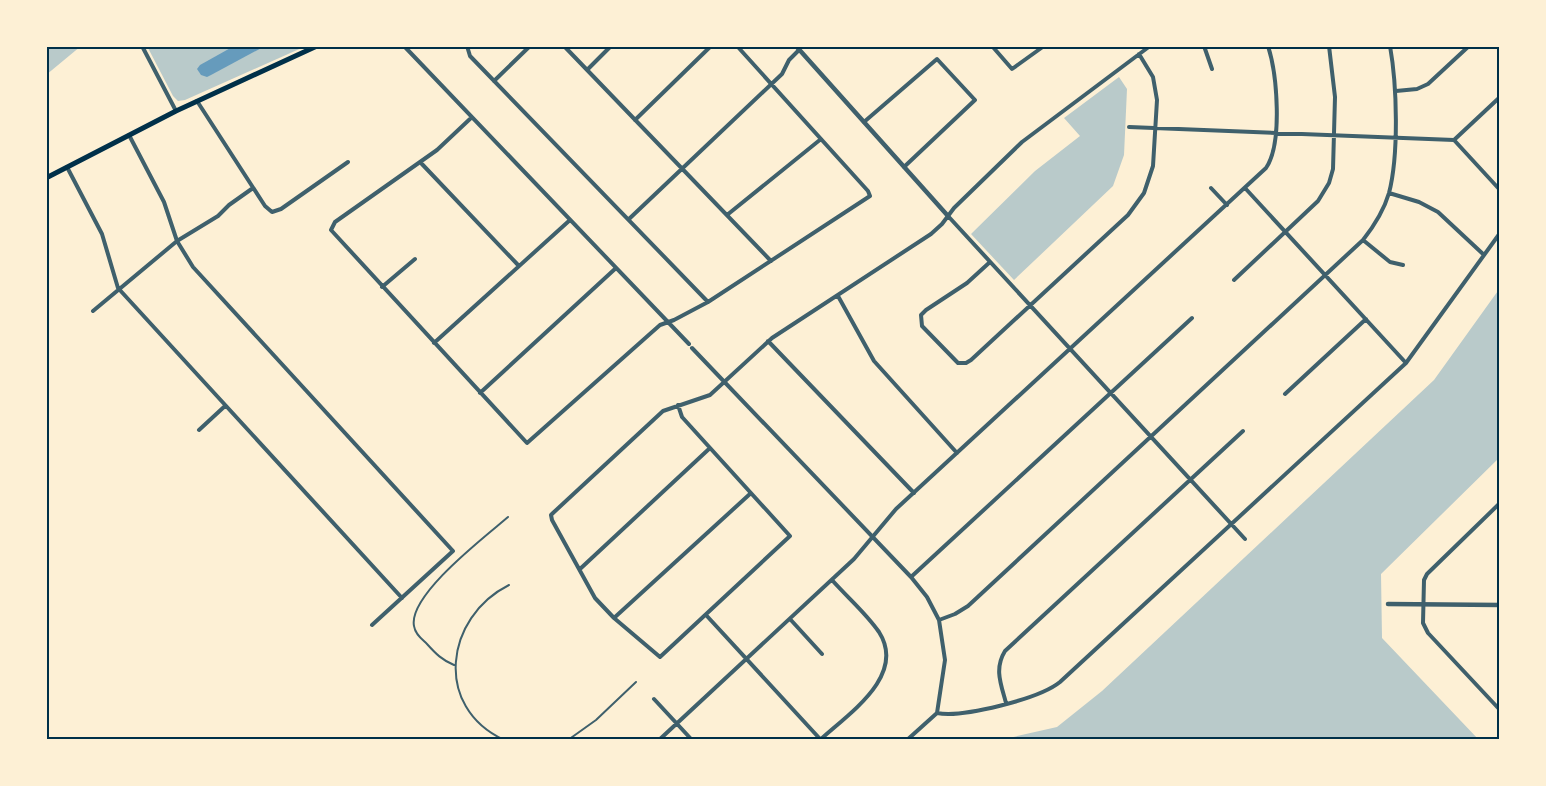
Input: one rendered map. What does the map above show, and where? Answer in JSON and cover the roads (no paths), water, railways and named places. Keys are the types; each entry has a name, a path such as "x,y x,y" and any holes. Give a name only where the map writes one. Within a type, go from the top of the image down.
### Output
{"main road":[{"path":"46,178 196,101 317,46"}],"street":[{"path":"142,46 176,111"},
{"path":"404,46 873,536 927,597 939,620 946,660 936,714 907,740"},
{"path":"467,46 470,56 708,302"},
{"path":"494,81 530,46"},
{"path":"564,46 771,261"},
{"path":"587,70 612,46"},
{"path":"635,120 711,46"},
{"path":"472,118 421,163 338,219 330,227 335,236 527,443 660,325 708,302 870,196 737,46"},
{"path":"992,46 1012,69 1044,46"},
{"path":"678,405 682,417 790,536 660,657 614,618 595,598 551,515 659,414 678,405 710,395 768,341 926,239 942,224 954,208 1032,134 1150,46"},
{"path":"1204,46 1212,69"},
{"path":"659,740 832,580 889,517 914,493 1227,205 1269,164 1274,150 1275,132 1274,77 1268,46"},
{"path":"1234,280 1318,201 1327,190 1333,169 1335,135 1334,80 1329,46"},
{"path":"939,620 955,614 968,606 1363,240 1380,216 1389,194 1396,91 1390,46"},
{"path":"1396,91 1417,89 1428,84 1469,46"},
{"path":"629,219 784,72 797,48 1070,350 1246,539"},
{"path":"990,262 967,283 921,315 922,326 951,359 958,363 968,362 1134,207 1150,177 1156,128 1155,85 1149,68 1140,54"},
{"path":"864,122 937,59 975,100 904,167"},
{"path":"1454,140 1500,97"},
{"path":"196,101 265,206 272,212 281,209 348,162"},
{"path":"1129,127 1454,140 1500,190"},
{"path":"129,135 164,202 177,241 193,267 453,550 372,626"},
{"path":"727,215 820,139"},
{"path":"421,163 519,266"},
{"path":"67,167 102,234 118,288 402,598"},
{"path":"93,311 118,288 177,241 218,216 229,205 253,188"},
{"path":"1211,188 1227,205"},
{"path":"1245,188 1406,363"},
{"path":"1389,194 1411,199 1438,212 1483,254"},
{"path":"434,343 570,220"},
{"path":"936,714 952,715 1040,695 1054,686 1406,363 1500,233"},
{"path":"1363,240 1392,263 1403,265"},
{"path":"382,287 415,259"},
{"path":"480,392 616,268"},
{"path":"838,296 874,361 957,453"},
{"path":"911,577 1192,318"},
{"path":"1285,394 1366,319"},
{"path":"768,341 914,493"},
{"path":"199,430 225,406"},
{"path":"1006,703 998,670 1005,651 1243,431"},
{"path":"580,569 710,448"},
{"path":"614,618 751,492"},
{"path":"1500,503 1426,574 1423,604 1423,623 1426,630 1500,710"},
{"path":"706,615 820,740 876,687 883,674 886,661 884,642 878,631 832,580"},
{"path":"1388,604 1500,605"},
{"path":"790,619 822,654"},
{"path":"654,699 692,740"}],"lane":[{"path":"454,665 442,660 417,633 413,623 414,618 425,596 437,580 508,517"},
{"path":"504,740 488,731 472,715 459,691 454,665 457,647 465,626 475,612 496,591 509,585"},
{"path":"568,740 596,720 636,682"}],"water":[{"path":"234,46 265,46 207,77 201,75 197,69 200,65"}]}
